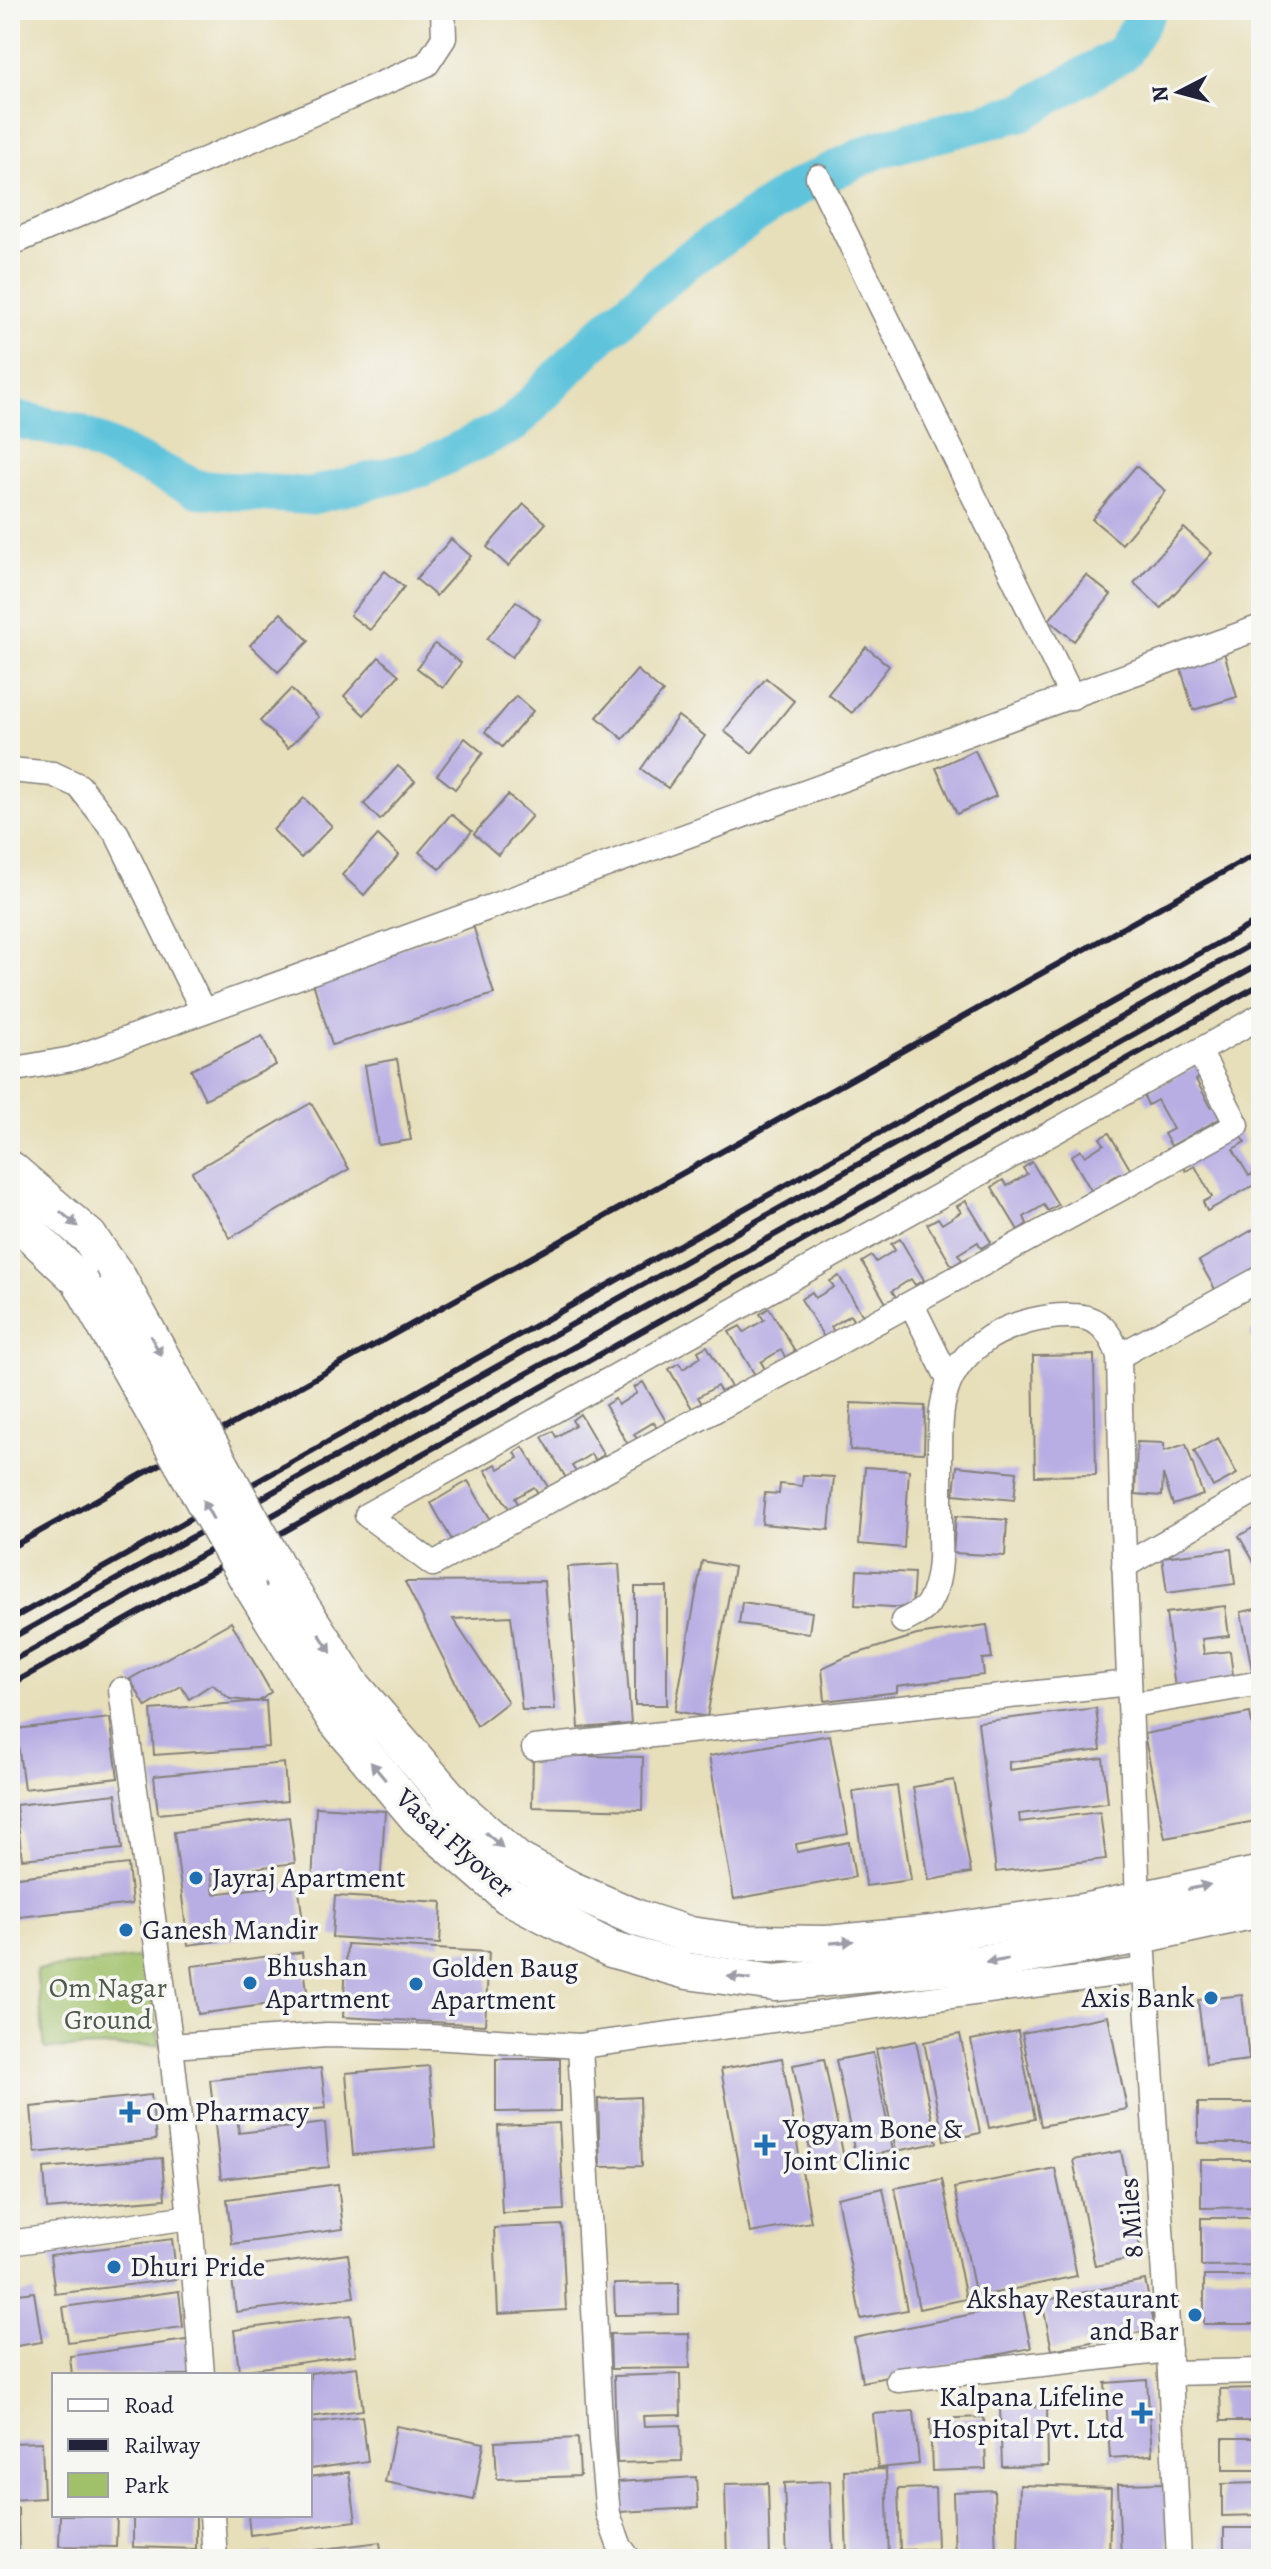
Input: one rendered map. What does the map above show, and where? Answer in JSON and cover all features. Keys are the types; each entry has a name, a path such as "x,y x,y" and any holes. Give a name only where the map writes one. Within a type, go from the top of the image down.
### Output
{"main road":[{"name":"Vasai Flyover","path":"10,1169 89,1237 118,1278 283,1578 352,1685 456,1806 517,1860 572,1890 637,1918 690,1935 747,1943 842,1942 932,1934 1068,1913 1142,1935"},
{"name":"Vasai Flyover","path":"10,1214 80,1281 247,1578 334,1718 418,1818 508,1896 611,1949 687,1971 775,1983 970,1965 1142,1935"},
{"path":"1142,1935 1261,1874"},
{"path":"1142,1935 1261,1909"}],"street":[{"path":"10,244 427,64 444,38 443,10"},
{"path":"818,177 1072,697"},
{"path":"10,1070 72,1059 1261,627"},
{"path":"10,770 53,774 79,786 117,834 203,1011"},
{"path":"1199,1051 1237,1125 433,1564 367,1515 1261,1016"},
{"path":"903,1621 920,1613 929,1603 941,1569 940,1410 949,1380 964,1358 998,1332 1021,1323 1075,1315 1097,1322 1111,1334 1119,1356 1261,1278"},
{"path":"911,1303 949,1380"},
{"name":"8 Miles","path":"1119,1356 1124,1566 1142,1935 1170,2362 1179,2559"},
{"path":"1124,1566 1261,1487"},
{"path":"534,1748 1261,1683"},
{"path":"121,1690 171,2046 190,2217 202,2373"},
{"path":"171,2046 327,2035 431,2037 580,2046 1142,1935"},
{"path":"580,2046 601,2440 608,2514 620,2547 629,2559"},
{"path":"10,2243 190,2217"},
{"path":"898,2380 1170,2362 1261,2371"},
{"path":"212,2517 215,2559"}],"green space":[{"name":"Om Nagar Ground","path":"145,1957 160,2045 45,2049 36,1970"}],"building":[{"path":"1136,466 1166,491 1122,544 1092,519"},
{"path":"524,504 546,523 508,566 487,547"},
{"path":"1184,528 1212,553 1161,608 1134,583"},
{"path":"451,539 471,556 436,596 416,579"},
{"path":"385,571 404,587 370,630 350,615"},
{"path":"1086,575 1111,595 1074,641 1049,620"},
{"path":"516,601 540,619 512,657 487,639"},
{"path":"281,613 309,641 278,672 250,645"},
{"path":"435,644 461,663 443,688 417,668"},
{"path":"866,647 889,666 852,713 828,694"},
{"path":"1223,649 1237,697 1193,710 1179,662"},
{"path":"379,657 399,675 364,715 344,696"},
{"path":"637,670 663,692 623,739 597,717"},
{"path":"766,678 794,701 752,753 724,731"},
{"path":"291,689 319,717 288,748 260,721"},
{"path":"516,696 533,711 502,747 485,732"},
{"path":"678,716 705,736 668,788 641,769"},
{"path":"465,738 483,753 455,789 437,775"},
{"path":"975,750 996,796 957,814 936,768"},
{"path":"398,766 415,781 380,820 364,804"},
{"path":"508,795 532,816 498,855 474,834"},
{"path":"304,798 332,826 301,858 273,830"},
{"path":"451,814 472,831 440,869 419,852"},
{"path":"378,835 399,855 364,895 342,875"},
{"path":"473,925 494,994 332,1045 311,976"},
{"path":"262,1036 276,1065 205,1099 191,1070"},
{"path":"397,1059 411,1140 378,1145 365,1065"},
{"path":"1199,1064 1205,1075 1196,1080 1211,1107 1220,1102 1226,1115 1171,1146 1164,1134 1173,1129 1157,1100 1148,1105 1143,1094"},
{"path":"311,1103 349,1169 230,1238 192,1172"},
{"path":"1237,1128 1245,1142 1233,1149 1249,1176 1260,1170 1261,1181 1207,1211 1203,1202 1212,1197 1195,1166 1186,1171 1180,1160"},
{"path":"1109,1133 1133,1174 1124,1179 1120,1173 1101,1185 1104,1191 1095,1197 1071,1156 1081,1150 1085,1156 1104,1144 1100,1138"},
{"path":"1032,1162 1058,1205 1048,1211 1044,1205 1024,1217 1027,1224 1018,1230 992,1187 1003,1180 1007,1186 1027,1174 1023,1168"},
{"path":"966,1201 991,1242 981,1248 978,1242 958,1254 962,1260 952,1266 927,1224 938,1218 942,1224 961,1212 957,1206"},
{"path":"1261,1225 1261,1274 1220,1298 1199,1261"},
{"path":"900,1239 924,1280 915,1285 911,1279 892,1291 896,1297 886,1303 862,1262 872,1256 876,1262 895,1250 891,1244"},
{"path":"839,1276 863,1316 854,1322 850,1315 831,1327 835,1333 825,1339 801,1299 812,1292 815,1298 834,1287 830,1281"},
{"path":"769,1308 795,1351 785,1357 781,1350 761,1362 765,1369 755,1375 729,1332 740,1326 744,1332 764,1320 760,1314"},
{"path":"1261,1327 1261,1356 1250,1333"},
{"path":"707,1346 731,1387 721,1392 717,1386 698,1397 702,1404 693,1410 669,1369 679,1363 683,1369 701,1357 698,1351"},
{"path":"1094,1355 1096,1475 1035,1476 1033,1356"},
{"path":"643,1382 667,1423 657,1429 654,1422 634,1434 638,1440 629,1446 605,1405 615,1399 618,1405 637,1393 634,1388"},
{"path":"851,1403 925,1406 924,1453 850,1450"},
{"path":"580,1414 604,1455 595,1460 591,1454 572,1466 576,1472 566,1478 542,1437 553,1431 556,1437 575,1425 572,1420"},
{"path":"1218,1438 1237,1474 1213,1487 1194,1451"},
{"path":"1137,1442 1164,1443 1164,1451 1186,1444 1203,1495 1173,1505 1163,1474 1162,1496 1135,1494"},
{"path":"523,1447 548,1487 538,1493 534,1487 515,1498 519,1505 510,1510 485,1470 496,1464 499,1469 518,1458 515,1452"},
{"path":"957,1466 1017,1472 1014,1500 954,1494"},
{"path":"865,1467 909,1470 904,1548 859,1544"},
{"path":"803,1475 834,1477 829,1530 762,1524 765,1493 779,1494 780,1484 802,1486"},
{"path":"468,1481 491,1520 453,1542 431,1503"},
{"path":"956,1516 1007,1520 1005,1556 953,1553"},
{"path":"1261,1523 1261,1574 1239,1536"},
{"path":"1231,1549 1235,1584 1167,1593 1162,1557"},
{"path":"702,1561 734,1567 707,1717 675,1711"},
{"path":"619,1564 631,1724 579,1728 568,1567"},
{"path":"857,1570 914,1573 912,1608 855,1605"},
{"path":"544,1581 555,1710 522,1710 511,1616 453,1619 508,1702 477,1726 405,1582"},
{"path":"635,1587 667,1587 667,1705 635,1705"},
{"path":"742,1602 812,1612 809,1633 739,1624"},
{"path":"1225,1606 1229,1636 1202,1639 1204,1654 1230,1651 1234,1683 1175,1689 1166,1613"},
{"path":"1261,1608 1261,1673 1253,1675 1241,1612"},
{"path":"231,1622 271,1692 258,1702 230,1699 212,1684 189,1699 181,1686 146,1707 130,1679"},
{"path":"987,1625 992,1658 982,1659 984,1675 897,1686 897,1692 825,1701 822,1668 846,1657 917,1635"},
{"path":"266,1701 269,1747 154,1755 151,1710"},
{"path":"1096,1708 1101,1750 1009,1762 1009,1770 1103,1758 1108,1803 1019,1814 1020,1822 1100,1812 1106,1859 996,1872 978,1722"},
{"path":"1250,1713 1261,1768 1261,1820 1165,1838 1144,1734"},
{"path":"110,1718 118,1778 24,1789 16,1729"},
{"path":"830,1735 848,1834 796,1844 797,1852 849,1842 855,1877 734,1899 709,1756"},
{"path":"533,1755 643,1757 642,1810 532,1807"},
{"path":"284,1763 287,1801 158,1814 154,1776"},
{"path":"954,1780 971,1873 929,1880 913,1787"},
{"path":"897,1786 911,1880 866,1886 853,1792"},
{"path":"116,1794 122,1849 22,1859 16,1805"},
{"path":"316,1807 385,1811 380,1887 312,1883"},
{"name":"Jayraj Apartment","path":"289,1817 295,1863 211,1874 214,1894 298,1883 304,1930 188,1945 174,1832"},
{"path":"128,1864 132,1904 11,1918 10,1878"},
{"path":"335,1896 442,1902 440,1944 332,1937"},
{"name":"Golden Baug Apartment","path":"347,1944 489,1952 485,2025 343,2017"},
{"name":"Bhushan Apartment","path":"302,1952 308,1999 198,2014 192,1966"},
{"path":"1242,1995 1249,2060 1206,2065 1198,2000"},
{"path":"1108,2016 1127,2109 1041,2126 1022,2033"},
{"path":"1018,2031 1035,2119 989,2128 971,2040"},
{"path":"960,2034 980,2133 944,2141 924,2042"},
{"path":"916,2041 937,2143 896,2151 876,2049"},
{"path":"873,2053 893,2151 856,2158 836,2060"},
{"path":"782,2058 811,2222 750,2233 721,2069"},
{"path":"496,2059 560,2059 560,2111 496,2112"},
{"path":"824,2059 844,2158 813,2165 793,2065"},
{"path":"429,2066 436,2147 353,2155 346,2073"},
{"path":"321,2068 326,2108 237,2117 239,2133 325,2123 329,2167 221,2179 210,2080"},
{"path":"151,2095 156,2140 35,2153 31,2107"},
{"path":"640,2097 642,2166 600,2167 598,2099"},
{"path":"1198,2103 1261,2103 1261,2143 1198,2143"},
{"path":"559,2123 564,2210 502,2213 498,2126"},
{"path":"10,2141 17,2177 17,2199 10,2200"},
{"path":"1121,2151 1142,2256 1095,2266 1073,2160"},
{"path":"162,2158 165,2199 47,2209 44,2168"},
{"path":"1201,2160 1261,2160 1261,2207 1201,2208"},
{"path":"1055,2168 1077,2276 976,2297 954,2188"},
{"path":"942,2179 966,2299 919,2309 895,2188"},
{"path":"338,2184 343,2229 232,2244 227,2199"},
{"path":"883,2188 907,2310 861,2319 837,2198"},
{"path":"1201,2218 1261,2218 1261,2265 1201,2266"},
{"path":"562,2225 566,2310 498,2314 494,2228"},
{"name":"Dhuri Pride","path":"172,2239 177,2279 55,2294 50,2255"},
{"path":"348,2254 354,2297 236,2312 231,2270"},
{"path":"1204,2276 1261,2276 1261,2324 1204,2324"},
{"path":"1145,2280 1155,2329 1052,2350 1042,2301"},
{"path":"679,2283 679,2314 615,2315 614,2284"},
{"path":"179,2291 183,2327 68,2342 63,2307"},
{"path":"34,2292 42,2342 10,2347 10,2295"},
{"path":"1022,2304 1031,2348 862,2382 854,2338"},
{"path":"351,2315 356,2355 239,2371 234,2330"},
{"path":"689,2333 690,2368 611,2369 610,2334"},
{"path":"187,2340 192,2373 72,2373 70,2356"},
{"path":"357,2367 363,2410 312,2417 310,2373"},
{"path":"680,2374 681,2415 643,2416 644,2426 681,2425 682,2461 617,2463 614,2376"},
{"path":"1147,2380 1152,2455 1110,2458 1105,2383"},
{"path":"1261,2388 1261,2421 1221,2421 1220,2389"},
{"path":"1047,2406 1048,2466 1002,2467 1000,2407"},
{"path":"914,2411 919,2464 878,2468 873,2414"},
{"path":"362,2416 368,2461 312,2469 312,2423"},
{"path":"984,2417 986,2469 932,2471 930,2419"},
{"path":"396,2426 484,2443 474,2500 385,2482"},
{"path":"578,2438 580,2476 497,2479 495,2442"},
{"path":"1223,2438 1261,2438 1261,2470 1223,2470"},
{"path":"42,2442 44,2498 10,2500 10,2443"},
{"path":"886,2469 889,2559 847,2559 844,2470"},
{"path":"349,2472 356,2521 250,2535 248,2517 312,2517 312,2477"},
{"path":"696,2477 698,2508 619,2512 618,2482"},
{"path":"830,2481 833,2559 787,2559 784,2483"},
{"path":"768,2483 770,2559 727,2559 725,2484"},
{"path":"1166,2483 1169,2559 1121,2559 1118,2484"},
{"path":"1261,2483 1261,2515 1222,2516 1222,2484"},
{"path":"1020,2485 1111,2488 1109,2559 1018,2559"},
{"path":"935,2488 937,2549 900,2550 898,2489"},
{"path":"994,2490 996,2559 955,2559 953,2492"},
{"path":"10,2508 18,2508 19,2559 10,2559"},
{"path":"60,2517 117,2517 116,2547 59,2546"},
{"path":"133,2517 196,2517 196,2549 133,2547"},
{"path":"1224,2528 1261,2528 1261,2559 1224,2559"},
{"path":"380,2542 382,2559 292,2559 291,2553"},
{"path":"271,2553 271,2559 235,2559 235,2557"}],"waterway":[{"path":"10,418 75,432 198,489 310,496 422,468 513,424 595,340 685,262 798,187 879,149 1022,112 1123,53 1148,10"}],"railway":[{"path":"10,1548 1261,851"},
{"path":"10,1620 1261,919"},
{"path":"10,1639 1261,939"},
{"path":"10,1662 1261,963"},
{"path":"10,1685 1261,984"}],"place":[{"name":"Jayraj Apartment","path":"196,1878"},
{"name":"Ganesh Mandir","path":"126,1930"},
{"name":"Bhushan Apartment","path":"250,1983"},
{"name":"Golden Baug Apartment","path":"416,1984"},
{"name":"Axis Bank","path":"1211,1998"},
{"name":"Om Pharmacy","path":"130,2112"},
{"name":"Yogyam Bone & Joint Clinic","path":"765,2145"},
{"name":"Dhuri Pride","path":"114,2267"},
{"name":"Akshay Restaurant and Bar","path":"1195,2315"},
{"name":"Kalpana Lifeline Hospital Pvt. Ltd","path":"1142,2413"}]}
